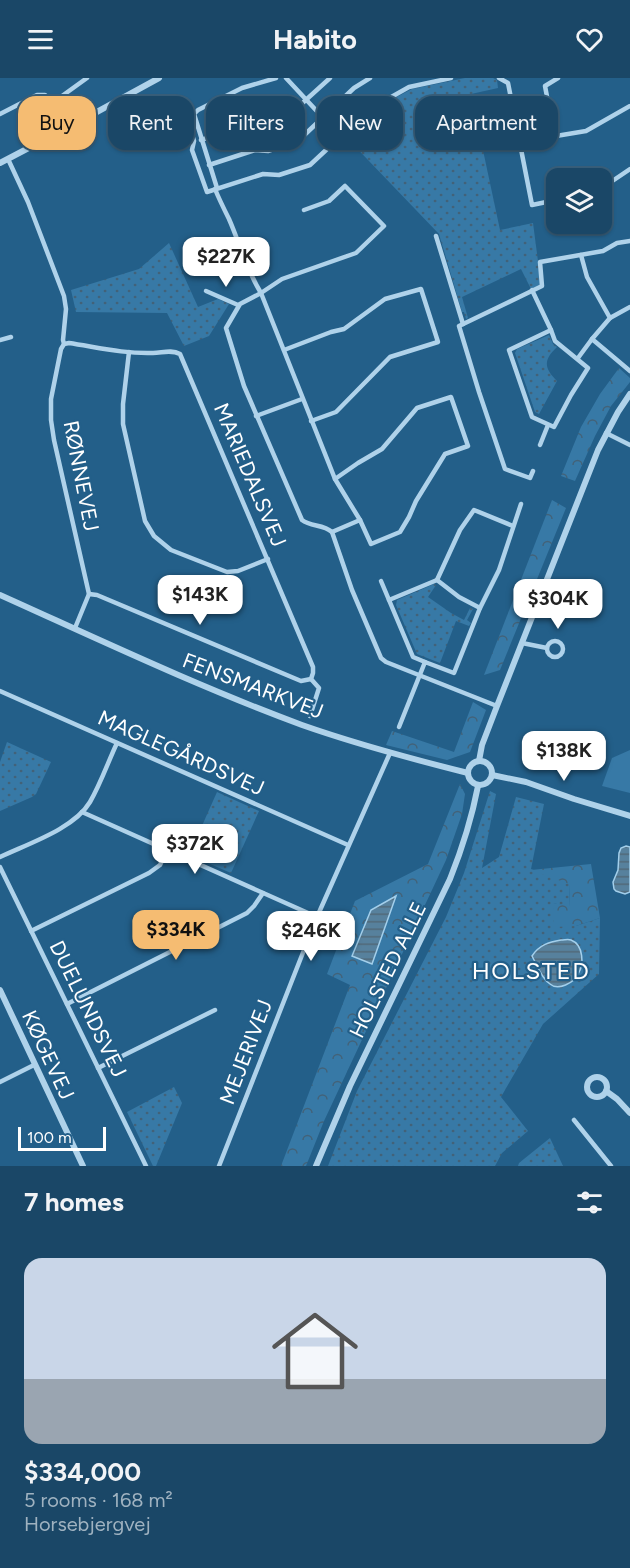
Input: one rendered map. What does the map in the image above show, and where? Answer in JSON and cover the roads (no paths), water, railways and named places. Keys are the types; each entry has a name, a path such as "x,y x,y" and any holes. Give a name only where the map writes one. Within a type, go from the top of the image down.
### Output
{"street":[{"path":"62,96 87,78"},
{"path":"96,112 159,78"},
{"path":"276,78 242,88 194,114 223,209 251,277 261,293 334,480 360,520 371,544 400,532 445,454 468,446 451,397 417,408 382,449 334,480"},
{"path":"286,78 302,96"},
{"path":"317,112 305,100 330,78"},
{"path":"346,96 370,78"},
{"path":"392,96 409,87 451,78"},
{"path":"499,78 508,83 511,96"},
{"path":"547,96 545,86 558,78"},
{"path":"0,114 18,105"},
{"path":"558,136 586,131 630,106"},
{"path":"305,135 317,124"},
{"path":"201,140 206,138"},
{"path":"0,163 25,150"},
{"path":"192,150 207,192 263,174 279,175 310,165 326,150"},
{"path":"209,165 255,150"},
{"path":"262,150 271,150"},
{"path":"521,150 532,205 546,202"},
{"name":"RØNNEVEJ","path":"8,159 28,202 64,296 66,309 64,344 51,399 51,420 89,594"},
{"path":"612,181 630,169"},
{"path":"304,210 329,201 345,186 384,226 356,253 282,279 238,305 226,328 244,386 302,520 332,532 352,590 381,658 497,706"},
{"path":"436,236 463,324"},
{"path":"532,471 530,478 505,469 459,326 542,286 540,262 603,251 616,243 630,241"},
{"path":"581,255 587,277 610,318"},
{"path":"284,350 344,329 385,299 422,289 438,342 390,357 336,412 310,421"},
{"path":"532,290 551,330 555,341 588,368 554,427 532,417 509,350 551,330"},
{"path":"206,291 238,305"},
{"path":"578,358 610,318 630,307"},
{"path":"0,340 10,337"},
{"path":"592,339 630,371"},
{"name":"MARIEDALSVEJ","path":"64,344 129,352 174,351 180,354 313,667 311,679 319,688 310,716"},
{"path":"129,352 123,424 146,521 154,536 171,550 227,572 238,571 268,559"},
{"path":"479,761 482,745 592,464 606,433 630,394"},
{"path":"256,416 302,399"},
{"path":"540,445 548,425"},
{"path":"606,433 630,445"},
{"path":"381,581 413,657 454,673 480,608 499,570 521,504"},
{"path":"389,600 436,579 460,530 474,510 513,526"},
{"path":"332,532 360,520"},
{"path":"436,579 459,597 480,608"},
{"path":"75,628 89,594 97,595 301,681 311,679"},
{"name":"FENSMARKVEJ","path":"0,595 203,687 304,725 390,753 468,773"},
{"path":"522,643 547,648"},
{"path":"399,727 425,662"},
{"name":"MAGLEGÅRDSVEJ","path":"0,691 348,845"},
{"path":"0,856 57,830 82,812 90,802 117,743"},
{"name":"MEJERIVEJ","path":"219,1166 317,917 390,753"},
{"path":"479,761 489,765 492,775 489,782 478,786 471,781 468,773 470,766 479,761"},
{"path":"492,775 526,782 630,816"},
{"name":"HOLSTED ALLE","path":"316,1166 350,1086 450,879 469,824 478,786"},
{"path":"82,812 317,917"},
{"path":"31,931 149,873 160,865 167,850"},
{"name":"DUELUNDSVEJ","path":"0,867 146,1166"},
{"path":"67,1004 248,913 262,893"},
{"name":"KØGEVEJ","path":"0,990 83,1166"},
{"path":"98,1068 215,1011"},
{"path":"0,1082 34,1065"},
{"path":"606,1091 629,1110"},
{"path":"574,1120 611,1166"}],"district":[{"name":"HOLSTED","path":"531,971"}]}
